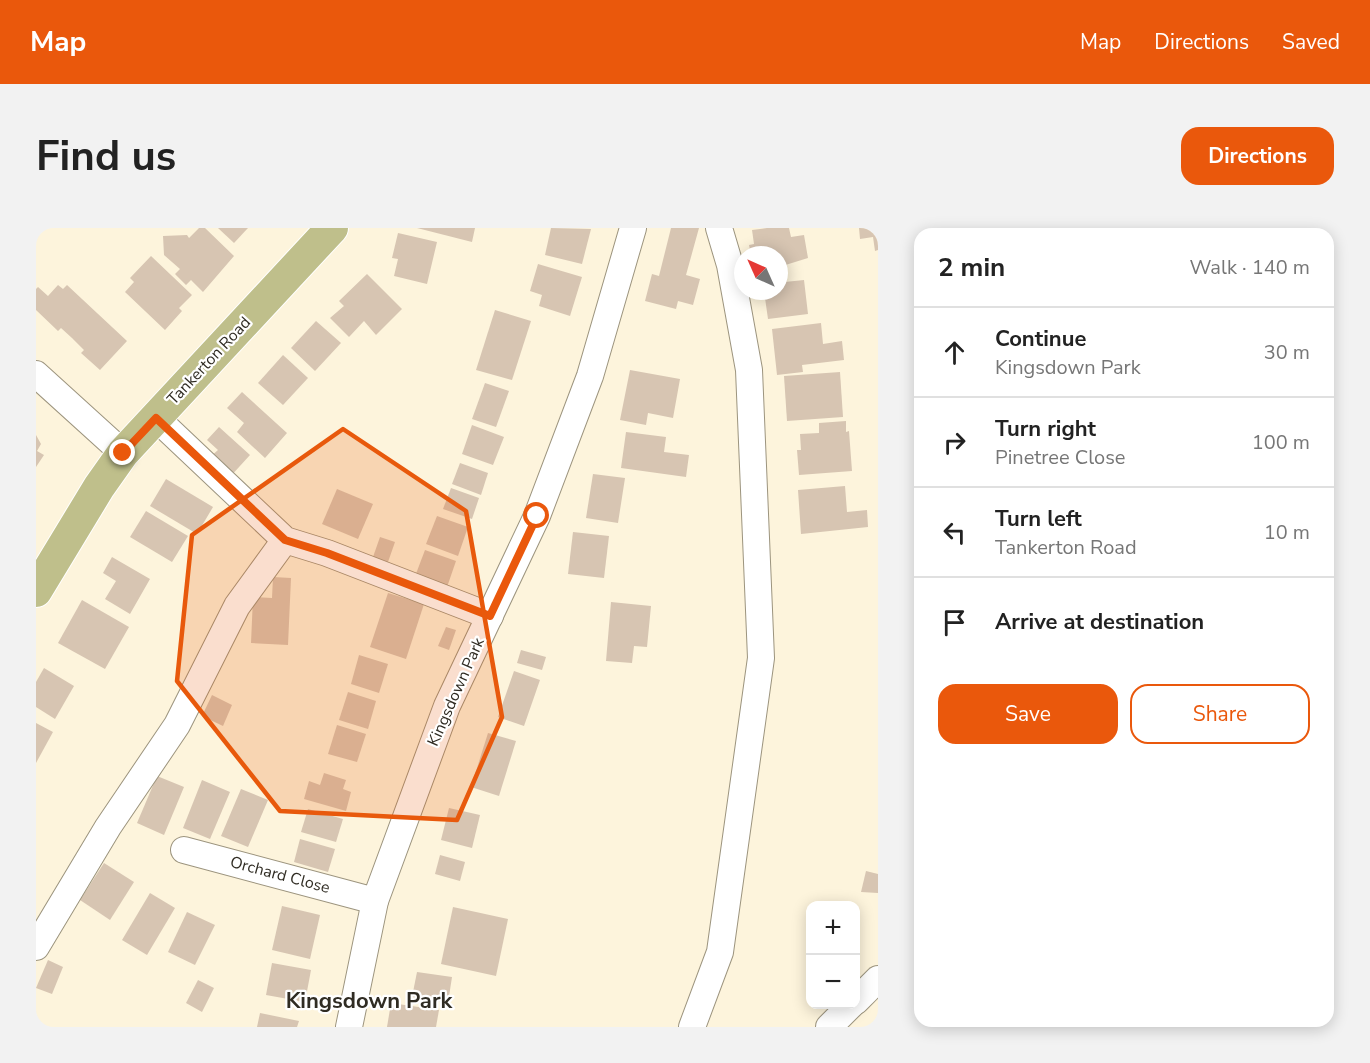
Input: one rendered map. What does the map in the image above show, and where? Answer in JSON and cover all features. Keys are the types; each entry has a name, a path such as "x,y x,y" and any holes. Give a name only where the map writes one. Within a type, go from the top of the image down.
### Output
{"main road":[{"name":"Tankerton Road","path":"36,591 99,487 123,453 332,228"}],"street":[{"name":"Kingsdown Park","path":"349,1027 375,901 447,706 537,516 590,376 633,228"},
{"path":"692,1027 720,952 761,658 750,369 730,265 719,228"},
{"path":"36,374 123,453"},
{"path":"156,418 285,540 327,553 490,616"},
{"path":"36,946 108,827 177,725 237,606 285,540"},
{"name":"Orchard Close","path":"184,850 375,901"},
{"path":"860,996 878,979"},
{"path":"829,1027 848,1009"}],"highlighted area":[{"path":"343,429 466,511 502,717 457,820 280,811 177,681 192,535"}],"building":[{"path":"199,228 205,228 234,256 203,292 191,280 186,285 175,274 180,269 164,255 163,236 187,235 189,238"},
{"path":"218,228 248,228 234,243"},
{"path":"417,228 475,228 472,242"},
{"path":"551,228 591,229 582,264 545,255"},
{"path":"671,228 699,228 686,275 700,279 693,305 678,301 676,309 645,301 652,274 659,276"},
{"path":"789,228 791,237 804,235 808,258 788,264 788,246 749,246 754,244 752,230"},
{"path":"859,228 878,228 878,250 875,251 873,237 860,239"},
{"path":"398,233 437,242 427,284 394,276 398,259 392,258"},
{"path":"151,256 192,295 179,308 182,311 165,330 125,292 134,282 130,278"},
{"path":"538,264 582,277 570,316 539,306 542,295 530,291"},
{"path":"367,274 402,309 376,335 364,321 349,337 330,318 344,306 339,301"},
{"path":"804,280 808,314 768,319 765,300 788,300 788,282"},
{"path":"58,285 63,289 67,285 127,341 100,370 81,353 84,350 72,338 61,328 58,331 36,310 36,289 38,287 48,296"},
{"path":"495,310 531,321 512,380 476,370"},
{"path":"316,321 341,343 315,371 291,348"},
{"path":"821,323 823,344 842,341 844,360 802,365 803,372 777,375 772,329"},
{"path":"283,355 308,378 283,405 258,383"},
{"path":"630,370 680,379 673,418 648,413 646,425 620,420"},
{"path":"840,372 843,417 787,421 784,376"},
{"path":"485,383 509,391 496,427 472,419"},
{"path":"242,392 287,433 265,458 237,432 244,423 227,408"},
{"path":"846,421 852,471 799,475 797,450 801,450 800,434 819,433 819,423"},
{"path":"472,425 504,437 493,465 462,454"},
{"path":"219,427 250,455 229,478 208,459 218,450 207,440"},
{"path":"626,432 666,437 664,452 689,455 686,477 621,468"},
{"path":"36,435 41,444 37,451 44,455 36,467"},
{"path":"460,463 488,473 481,495 452,484"},
{"path":"593,474 625,478 618,523 586,518"},
{"path":"166,479 213,507 197,534 150,506"},
{"path":"845,486 847,512 867,510 868,527 801,534 798,490"},
{"path":"451,488 479,498 472,519 443,509"},
{"path":"337,489 373,504 358,539 322,524"},
{"path":"146,511 188,536 172,562 130,537"},
{"path":"437,516 468,527 458,556 426,544"},
{"path":"573,532 609,536 604,578 568,574"},
{"path":"380,537 395,542 388,562 373,557"},
{"path":"425,550 456,561 446,590 414,579"},
{"path":"112,557 150,579 130,614 105,599 116,581 103,573"},
{"path":"273,577 291,578 288,645 251,643 253,597 272,598"},
{"path":"388,593 424,604 406,659 370,647"},
{"path":"82,600 129,627 105,669 58,643"},
{"path":"611,602 651,606 647,647 634,646 632,663 606,661"},
{"path":"446,627 456,630 449,650 438,646"},
{"path":"521,650 546,657 542,670 517,663"},
{"path":"359,655 388,664 379,693 351,684"},
{"path":"44,668 74,686 55,719 36,707 36,682"},
{"path":"514,671 540,680 524,726 498,717"},
{"path":"348,692 376,701 368,729 339,720"},
{"path":"212,695 232,705 223,726 202,716"},
{"path":"36,723 53,732 36,763"},
{"path":"337,725 366,734 357,762 328,754"},
{"path":"488,733 516,741 499,796 471,787"},
{"path":"324,773 346,780 343,789 351,792 346,811 304,799 309,781 320,785"},
{"path":"157,776 184,787 164,835 137,823"},
{"path":"202,780 230,792 210,839 183,828"},
{"path":"241,789 268,800 248,847 221,836"},
{"path":"449,808 480,815 472,848 441,840"},
{"path":"308,809 343,819 336,842 301,832"},
{"path":"300,839 335,849 328,872 294,862"},
{"path":"440,855 465,862 460,881 435,874"},
{"path":"104,863 134,882 110,920 80,900"},
{"path":"866,871 878,874 878,893 861,892"},
{"path":"150,893 175,908 147,955 122,940"},
{"path":"282,906 320,915 310,959 272,950"},
{"path":"453,907 508,919 496,976 441,964"},
{"path":"187,912 215,925 195,965 168,952"},
{"path":"48,960 63,967 52,994 36,988"},
{"path":"272,963 311,970 305,1002 266,995"},
{"path":"417,972 452,977 448,1003 412,997"},
{"path":"198,980 214,988 202,1012 186,1003"},
{"path":"391,1003 439,1010 436,1027 387,1027"},
{"path":"260,1013 299,1021 297,1027 257,1027"}],"district":[{"name":"Kingsdown Park","path":"369,1001"}],"route":[{"path":"123,453 156,418 285,540 327,553 490,616 537,516"}]}
